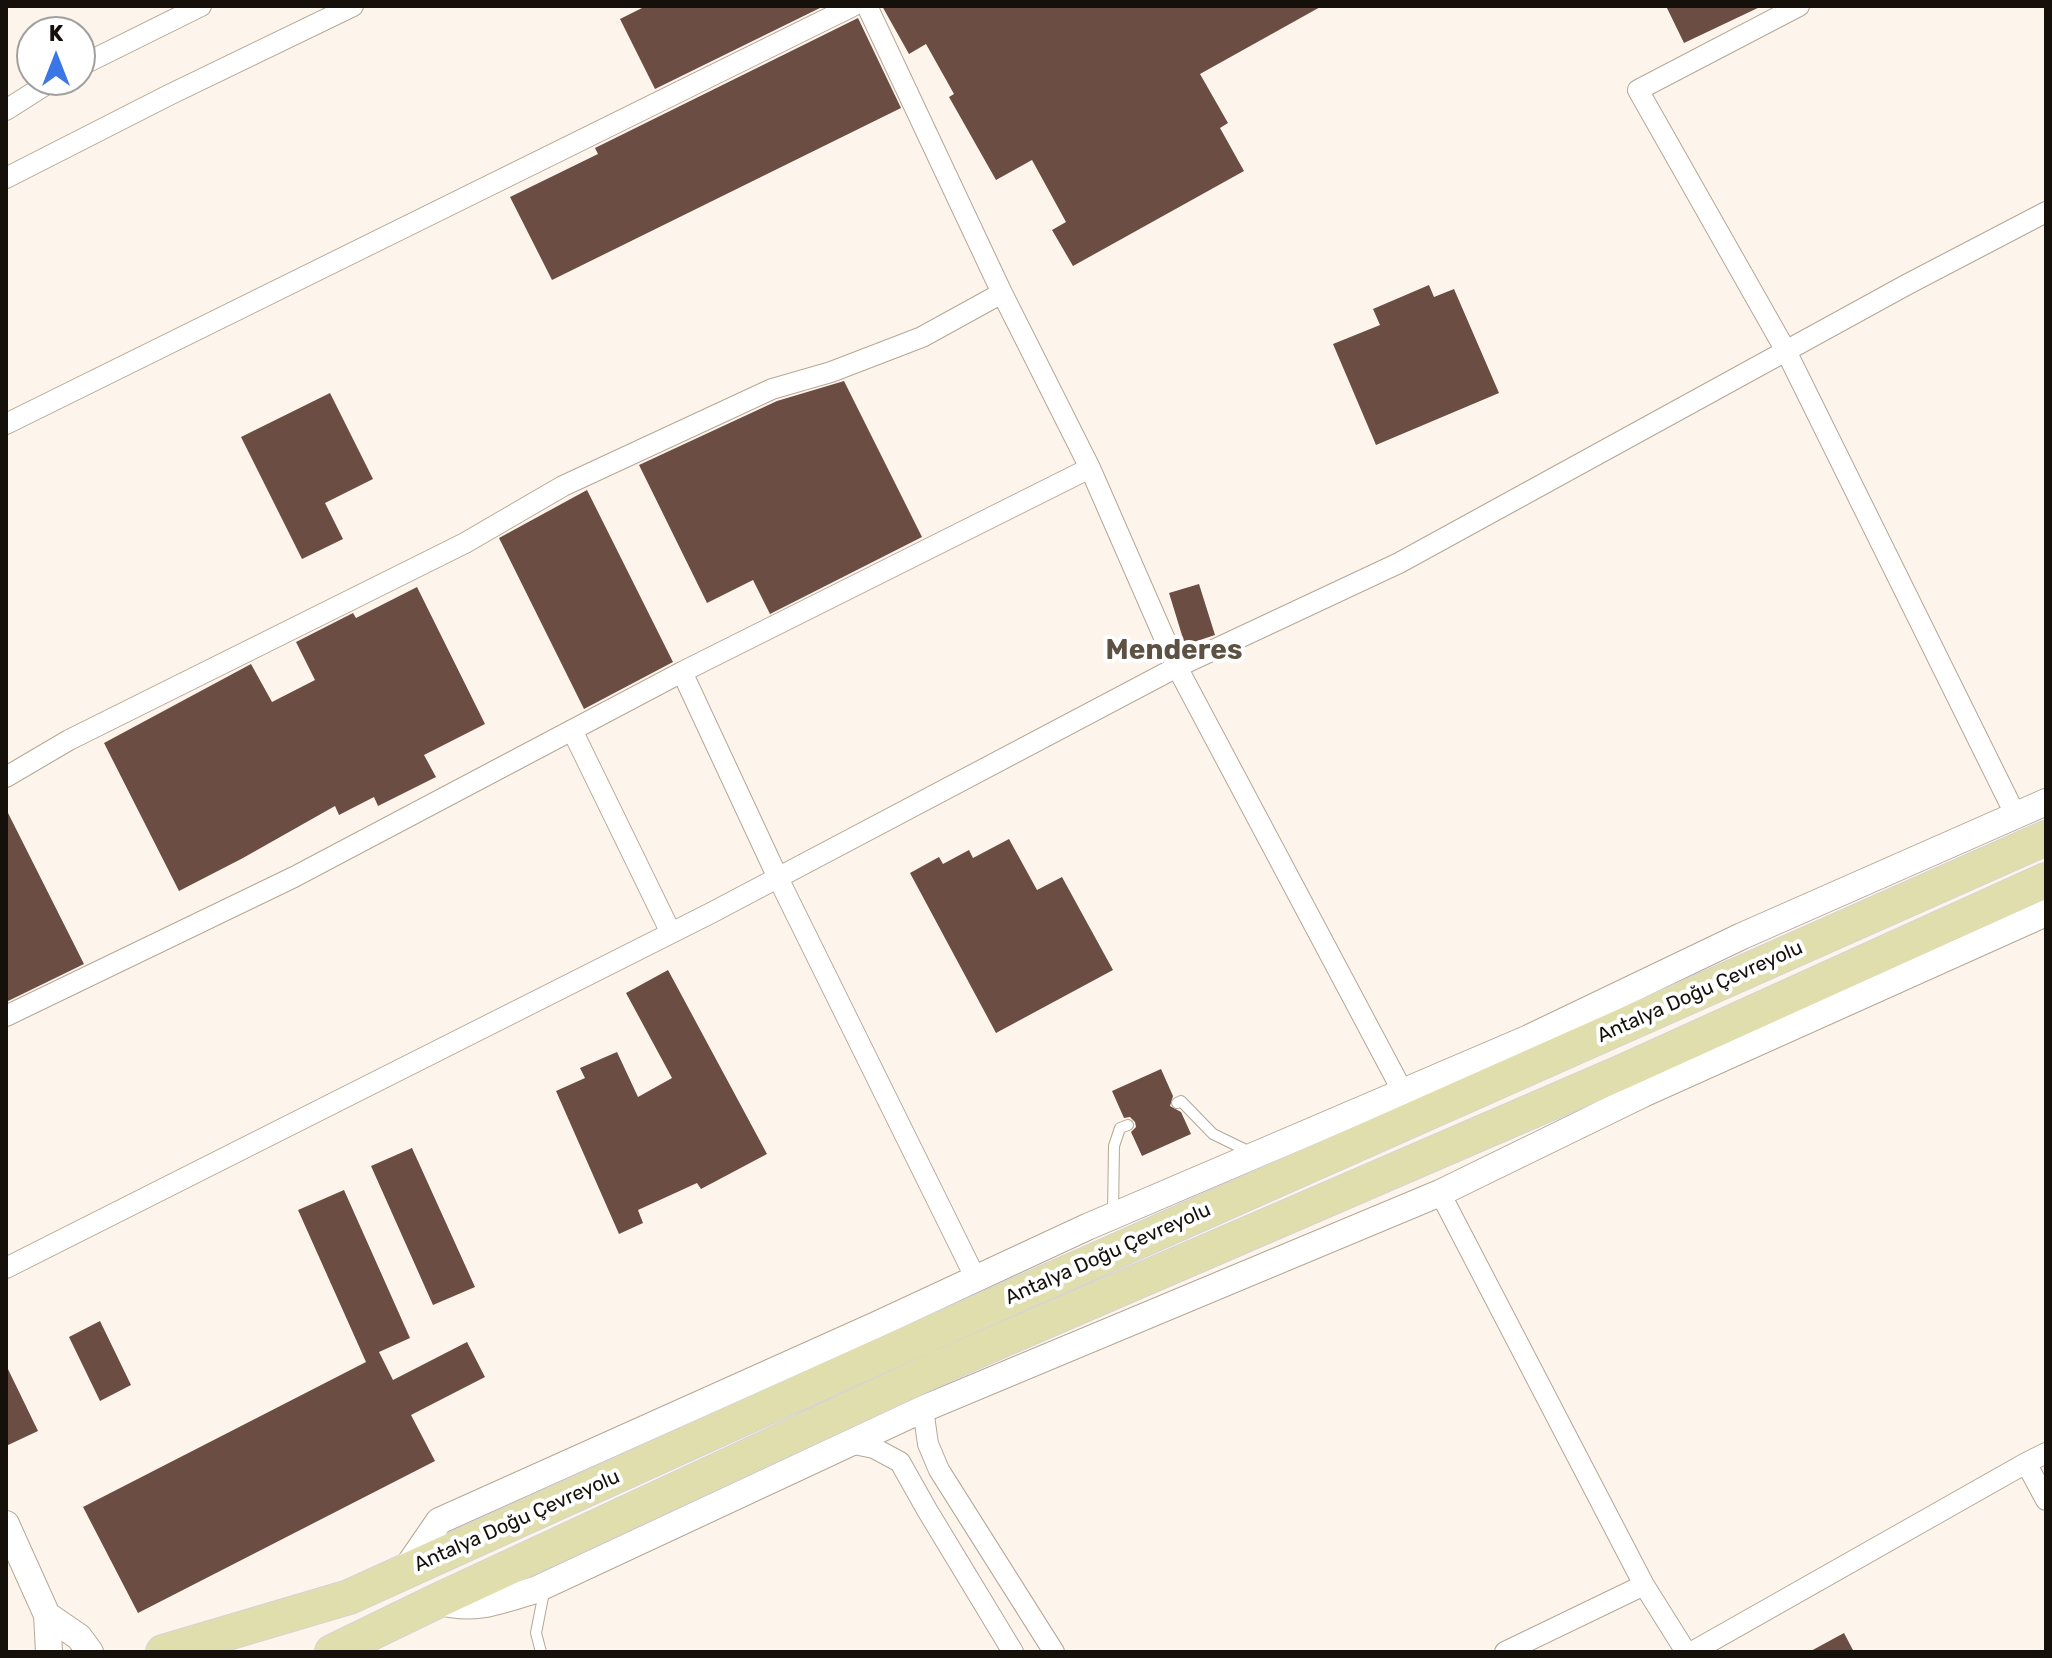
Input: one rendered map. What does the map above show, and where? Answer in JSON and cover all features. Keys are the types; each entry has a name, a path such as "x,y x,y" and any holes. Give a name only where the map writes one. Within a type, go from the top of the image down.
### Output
{"main road":[{"name":"Antalya Doğu Çevreyolu","path":"163,1652 349,1597 880,1356 2046,838"},
{"name":"Antalya Doğu Çevreyolu","path":"349,1649 437,1601 942,1366 1622,1072 2046,880"}],"street":[{"path":"96,58 201,6"},
{"path":"6,178 353,6"},
{"path":"6,424 853,6"},
{"path":"867,6 1002,293 1090,468 1177,667 1403,1092"},
{"path":"1799,6 1638,90 1786,351 2016,816"},
{"path":"6,110 28,96"},
{"path":"6,1268 671,933 1177,667 1399,563 2046,212"},
{"path":"6,777 69,740 465,543 563,486 772,389 831,372 922,337 1002,293"},
{"path":"6,1016 294,877 682,672 1090,468"},
{"path":"682,672 778,878 976,1279"},
{"path":"572,730 671,933"},
{"path":"404,1572 439,1521 1113,1215 1529,1038 1756,930 2046,802"},
{"path":"437,1601 457,1607 483,1606 545,1586 923,1409 1440,1193 1643,1094 2046,913"},
{"path":"1440,1193 1644,1585 1689,1652 2046,1453"},
{"path":"923,1409 928,1444 939,1470 1054,1652"},
{"path":"849,1443 874,1448 900,1462 1013,1652"},
{"path":"2026,1463 2046,1500"},
{"path":"6,1524 47,1615 49,1652"},
{"path":"1505,1652 1644,1585"},
{"path":"47,1615 79,1637 90,1652"}],"lane":[{"path":"1177,1103 1181,1101 1213,1134 1256,1155"},
{"path":"1113,1215 1114,1146 1120,1128 1128,1125"},
{"path":"541,1652 536,1633 545,1586"}],"building":[{"path":"646,6 824,6 655,89 620,19"},
{"path":"882,6 1322,6 1200,74 1228,123 1220,128 1244,171 1073,266 1052,230 1066,222 1032,160 996,180 949,97 954,94 926,44 909,54"},
{"path":"1666,6 1762,6 1684,43"},
{"path":"858,18 901,108 552,280 510,197 598,154 595,148"},
{"path":"1429,285 1434,297 1454,289 1499,393 1376,445 1333,344 1380,325 1373,309"},
{"path":"844,381 922,537 770,614 753,580 707,603 639,465 777,401"},
{"path":"330,393 373,479 325,503 343,539 302,559 241,437"},
{"path":"587,490 673,662 584,709 499,538"},
{"path":"1199,584 1215,635 1185,645 1169,593"},
{"path":"417,587 485,724 424,755 436,777 378,806 374,797 339,815 335,806 179,891 104,743 251,664 272,702 315,680 296,642 353,613 356,618"},
{"path":"6,809 84,964 6,1002"},
{"path":"1009,839 1037,890 1062,877 1113,970 996,1033 910,873 939,857 943,864 969,850 973,858"},
{"path":"668,970 767,1154 701,1189 697,1183 638,1210 643,1223 619,1234 556,1091 585,1078 580,1068 617,1052 638,1097 672,1078 626,993"},
{"path":"1161,1069 1173,1096 1170,1106 1181,1112 1191,1134 1142,1156 1131,1132 1136,1127 1135,1122 1130,1117 1124,1118 1112,1091"},
{"path":"412,1148 475,1287 433,1305 371,1166"},
{"path":"344,1190 410,1338 379,1352 393,1380 467,1342 485,1377 411,1415 435,1461 138,1613 83,1507 366,1362 298,1210"},
{"path":"100,1321 131,1385 100,1401 69,1337"},
{"path":"6,1365 38,1431 6,1446"},
{"path":"1844,1633 1854,1652 1809,1652"}],"district":[{"name":"Menderes","path":"1174,651"}]}
